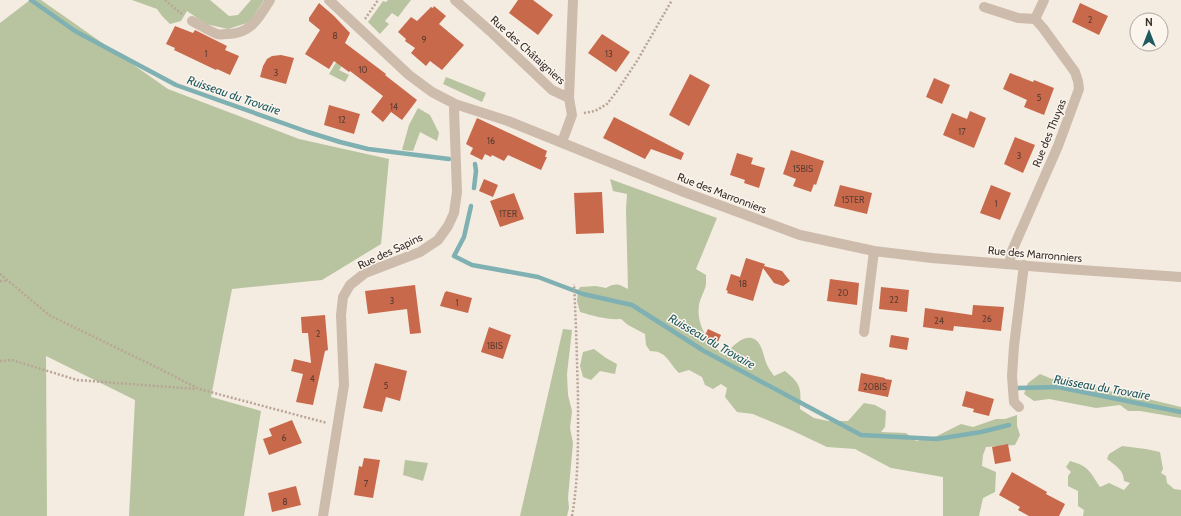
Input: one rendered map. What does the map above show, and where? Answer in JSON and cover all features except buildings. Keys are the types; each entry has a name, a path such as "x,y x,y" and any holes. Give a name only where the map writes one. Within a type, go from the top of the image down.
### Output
{"street":[{"path":"192,22 218,34 233,35 242,33 251,27 270,0"},
{"name":"Rue des Marronniers","path":"329,0 409,76 432,92 455,104 482,112 562,142 684,192 800,235 874,251 932,258 1181,277"},
{"name":"Rue des Châtaigniers","path":"455,0 552,90 569,98"},
{"path":"562,142 572,115 569,98 573,0"},
{"path":"984,7 1018,18 1035,19 1044,0"},
{"name":"Rue des Thuyas","path":"1009,264 1012,251 1058,146 1079,89 1075,72 1035,19"},
{"name":"Rue des Sapins","path":"323,516 344,385 341,315 344,297 350,285 365,273 420,252 438,240 448,226 454,212 457,192 455,104"},
{"path":"572,115 582,113"},
{"path":"864,332 874,251"},
{"path":"1019,407 1014,402 1012,376 1014,346 1024,265"}],"path":[{"path":"165,0 192,22"},
{"path":"360,28 378,0"},
{"path":"582,113 595,111 607,104 637,61 672,0"},
{"path":"0,274 49,315 199,389"},
{"path":"0,281 8,281"},
{"path":"572,516 575,497 578,430 574,284"},
{"path":"0,361 12,360 77,380 199,389 338,426"}],"green space":[{"path":"30,0 41,0 168,89 299,139 389,159 381,244 322,280 232,289 211,397 261,411 244,516 129,516 135,400 46,356 47,516 0,516 0,23"},
{"path":"132,0 210,0 229,16 238,15 251,0 264,0 250,22 228,29 206,24 187,11 181,21 170,24 157,9"},
{"path":"388,0 411,0 398,17 392,13 385,21 389,24 380,34 368,22 383,1 386,2"},
{"path":"340,56 346,60 339,70 349,75 345,82 329,74"},
{"path":"446,77 486,93 482,102 443,84"},
{"path":"418,108 430,115 439,133 437,141 420,132 413,151 402,150 409,125"},
{"path":"610,179 717,218 696,269 706,275 705,289 699,305 700,320 705,334 714,346 725,356 735,344 744,339 754,339 758,342 767,365 774,376 785,371 795,380 800,391 800,409 814,418 828,421 848,421 864,403 875,405 886,411 885,427 881,432 906,433 916,441 937,436 961,424 973,427 996,419 1005,419 1017,415 1017,426 1020,435 1015,445 986,447 983,455 982,466 996,472 995,492 983,498 979,516 943,516 943,477 891,468 855,449 827,447 753,414 737,412 725,397 727,388 721,384 713,389 705,385 702,377 689,370 679,373 664,355 656,351 650,351 646,345 645,334 628,325 621,319 606,318 580,312 577,301 578,290 580,287 596,286 606,288 620,285 628,289 627,194 613,191"},
{"path":"563,329 572,330 567,374 568,395 572,411 570,428 573,443 568,498 569,508 567,516 520,516"},
{"path":"594,349 617,364 615,374 600,371 591,380 583,377 580,366 583,352"},
{"path":"1040,374 1052,379 1061,376 1080,380 1108,391 1136,393 1152,400 1181,407 1181,418 1140,411 1128,411 1120,405 1096,408 1049,399 1034,401 1024,394 1028,383"},
{"path":"1122,446 1160,452 1163,469 1161,473 1166,476 1167,483 1174,489 1181,490 1181,516 1083,516 1084,510 1078,506 1078,491 1068,486 1068,476 1071,472 1066,467 1070,461 1076,463 1088,470 1100,487 1109,483 1124,490 1130,483 1124,481 1121,471 1107,459 1109,454"},
{"path":"405,460 428,463 423,481 403,475"}],"waterway":[{"name":"Ruisseau du Trovaire","path":"31,0 75,31 176,85 340,142 368,149 449,159"},
{"path":"474,188 476,171 475,164"},
{"name":"Ruisseau du Trovaire","path":"471,206 464,237 454,256 472,265 538,277 583,294 632,305 704,351 861,435 937,439 981,432 1009,425"},
{"name":"Ruisseau du Trovaire","path":"1018,388 1058,387 1181,412"}]}
